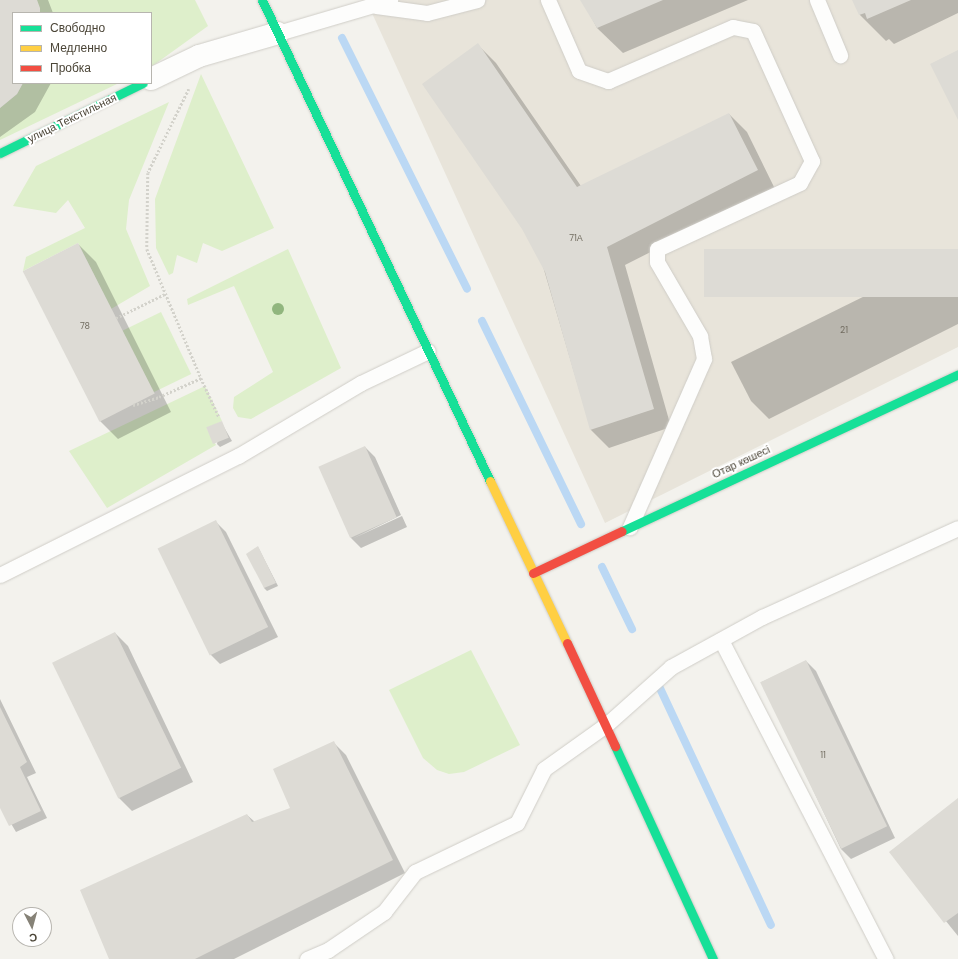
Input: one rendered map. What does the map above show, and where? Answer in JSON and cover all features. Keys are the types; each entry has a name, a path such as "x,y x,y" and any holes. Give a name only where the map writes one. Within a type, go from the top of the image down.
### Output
{"main road":[{"path":"262,0 606,725 713,959"},
{"name":"улица Текстильная","path":"0,153 141,84"},
{"name":"Отар көшесі","path":"533,573 958,374"}],"street":[{"path":"152,79 199,56 278,33"}],"lane":[{"path":"278,33 383,3 427,13 478,0"},
{"path":"548,0 579,71 608,81 733,27 753,31 812,161 800,183 657,249 657,262 700,336 704,359 630,528"},
{"path":"817,0 840,55"},
{"path":"0,575 238,456 361,383 428,351"},
{"path":"307,959 328,950 384,912 415,872 517,823 544,769 606,725 671,667 762,617 958,528"},
{"path":"721,640 886,959"}],"path":[{"path":"199,56 188,93 148,173 147,249 201,378 220,417"},
{"path":"116,318 165,294"},
{"path":"133,405 160,398 201,378"}],"shaded area":[{"path":"366,0 958,0 958,347 605,523"}],"green space":[{"path":"37,0 195,0 208,26 152,66 152,12 40,12"},
{"path":"201,74 274,228 222,251 203,243 197,263 177,255 173,273 169,275 156,248 155,199"},
{"path":"22,84 117,84 0,140 0,108 17,94"},
{"path":"169,102 129,200 126,229 150,286 111,309 78,243 23,271 26,257 85,228 68,200 56,213 13,206 36,166"},
{"path":"288,249 341,368 251,419 238,417 233,408 234,397 273,372 234,286 188,305 187,299"},
{"path":"161,312 191,374 153,393 122,331"},
{"path":"205,386 222,421 207,429 216,445 107,508 69,451"},
{"path":"471,650 520,745 464,772 449,774 437,770 423,758 389,690"}],"building":[{"path":"0,0 37,0 40,12 12,12 12,84 22,84 17,94 0,108"},
{"path":"580,0 663,0 597,28"},
{"path":"852,0 911,0 867,19 865,13 859,15"},
{"path":"478,43 577,187 729,113 758,170 607,247 654,409 590,430 545,272 522,229 422,84"},
{"path":"958,50 958,120 930,64"},
{"path":"78,243 155,394 99,422 23,271"},
{"path":"704,249 958,249 958,297 704,297"},
{"path":"222,421 229,438 213,444 206,427"},
{"path":"365,446 397,517 350,538 318,467"},
{"path":"216,520 268,627 210,655 158,548"},
{"path":"258,546 276,583 264,588 246,554"},
{"path":"115,632 181,768 118,798 52,663"},
{"path":"806,660 887,826 841,849 760,682"},
{"path":"0,707 27,762 20,767 41,811 9,826 0,808"},
{"path":"334,741 393,860 195,959 109,959 80,890 247,814 252,822 290,808 273,769"},
{"path":"958,798 958,913 944,923 889,852"}],"waterway":[{"path":"342,38 467,289"},
{"path":"482,321 581,524"},
{"path":"602,567 632,629"},
{"path":"658,684 771,925"}],"traffic: fast":[{"path":"262,0 490,481"},
{"path":"0,153 141,84"},
{"path":"622,531 958,374"},
{"path":"615,746 713,959"}],"traffic: slow":[{"path":"490,481 567,643"}],"traffic: jam":[{"path":"533,573 622,531"},
{"path":"567,643 615,746"}]}
